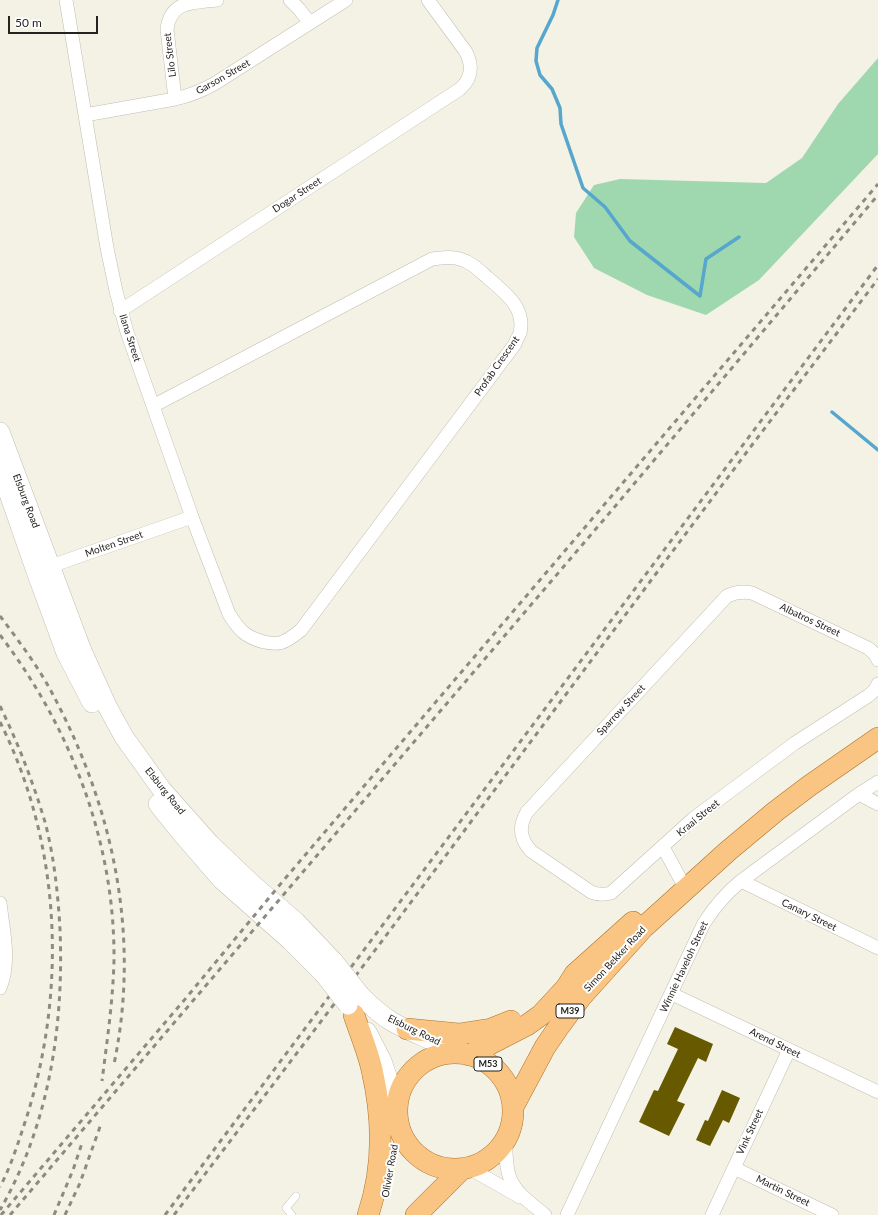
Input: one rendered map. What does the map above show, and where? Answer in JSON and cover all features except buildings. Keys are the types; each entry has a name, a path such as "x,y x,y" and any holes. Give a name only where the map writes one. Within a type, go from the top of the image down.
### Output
{"main road":[{"name":"Elsburg Road","path":"0,432 44,570"},
{"name":"Elsburg Road","path":"0,468 44,570 106,706 128,742 162,790 210,844 252,884 296,922 354,1005 382,1061 397,1116"},
{"name":"Simon Bekker Road","path":"464,1054 527,1025 541,1015 555,1001 575,974 638,917 683,887 776,811 878,738"},
{"name":"Simon Bekker Road","path":"513,1107 545,1047 581,997 644,927 683,887"},
{"path":"407,1030 459,1034 491,1029 523,1015 534,1008 575,974"},
{"name":"Elsburg Road","path":"354,1005 373,1008 390,1021 407,1030 464,1054"},
{"path":"354,1005 372,1069 381,1125 378,1179 368,1215"},
{"name":"M53","path":"464,1054 486,1062 500,1074 509,1090 513,1107 512,1125 506,1141 496,1154 484,1163 465,1169 440,1168 422,1159 407,1145 397,1116 400,1090 409,1075 421,1063 437,1056 464,1054"},
{"name":"Olivier Road","path":"381,1215 390,1179 397,1116"},
{"name":"M53","path":"416,1215 465,1169"}],"street":[{"name":"Ilana Street","path":"66,0 107,248 120,311 192,517 229,614 237,627 245,635 255,640 268,643"},
{"name":"Lilo Street","path":"175,99 167,29 168,20 178,7 185,4 217,0"},
{"path":"290,0 310,23"},
{"name":"Garson Street","path":"85,115 189,96 214,84 346,0"},
{"name":"Dogar Street","path":"120,311 466,84 470,76 471,64 466,52 428,0"},
{"name":"Profab Crescent","path":"153,406 432,259 447,257 459,258 472,264 510,296 517,306 520,320 520,332 515,344 301,630 279,643 268,643"},
{"name":"Molten Street","path":"44,570 192,517"},
{"name":"Albatros Street","path":"735,592 744,591 752,593 868,648 875,654 878,660"},
{"name":"Sparrow Street","path":"522,837 520,828 522,820 527,812 720,602 735,592"},
{"name":"Kraai Street","path":"522,837 525,845 531,851 591,892 597,895 611,893 694,818 795,743 868,696 875,690 878,684"},
{"name":"Winnie Haveloh Street","path":"567,1215 704,923 715,905 741,882 859,794 878,782"},
{"path":"859,794 878,804"},
{"path":"663,847 683,887"},
{"name":"Canary Street","path":"741,882 878,948"},
{"path":"0,903 6,970 0,988"},
{"name":"Arend Street","path":"672,994 878,1092"},
{"name":"Vink Street","path":"712,1215 789,1050"},
{"path":"506,1141 507,1172 516,1190 545,1215"},
{"name":"Martin Street","path":"734,1168 832,1215"},
{"path":"465,1169 527,1201"}],"lane":[{"path":"292,1215 286,1208 296,1196"}],"green space":[{"path":"878,58 878,154 759,280 706,315 647,295 594,268 574,237 576,213 594,185 620,179 766,183 802,158 838,104"}],"waterway":[{"path":"558,0 553,15 537,48 536,61 540,75 552,89 560,108 561,124 583,188 605,207 630,241 700,296 706,259 739,237"},
{"path":"832,412 878,450"}],"railway":[{"path":"1,1215 186,998 283,881 878,184"},
{"path":"10,1215 612,510 878,195"},
{"path":"165,1215 878,265"},
{"path":"174,1215 382,941 752,445 878,279"},
{"path":"0,616 46,681 73,735 91,780 105,826 116,872 122,920 124,967 122,1016 114,1064"},
{"path":"0,635 25,671 48,709 68,748 84,788 97,830 107,873 112,916 114,960 111,1006 102,1081"},
{"path":"0,706 19,748 45,822 55,875 60,929 61,965 56,1038 42,1109 31,1144 17,1178 0,1210"},
{"path":"0,722 20,769 36,817 46,867 51,917 52,967 48,1018 40,1067 27,1116 12,1161 0,1187"},
{"path":"65,1215 80,1183 101,1124"},
{"path":"54,1215 73,1170 82,1143"}]}
